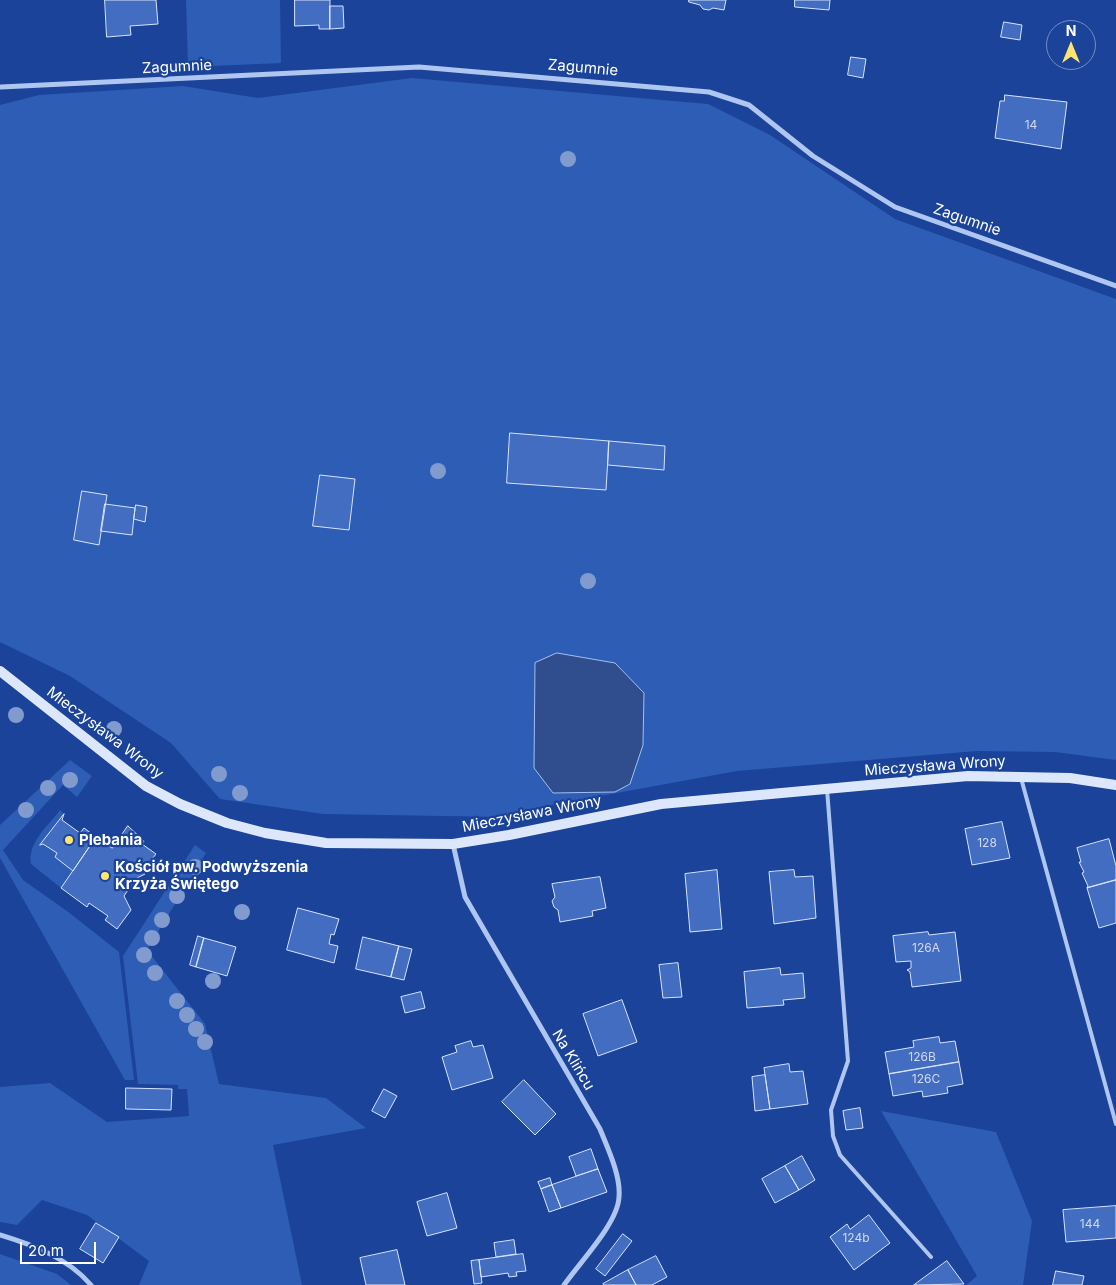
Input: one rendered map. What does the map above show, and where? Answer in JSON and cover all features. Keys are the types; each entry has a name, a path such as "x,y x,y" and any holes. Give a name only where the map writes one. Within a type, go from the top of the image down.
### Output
{"street":[{"name":"Zagumnie","path":"1,87 419,66 710,92 749,105 813,156 895,207 1116,286"},
{"name":"Mieczysława Wrony","path":"0,671 146,786 180,804 227,823 265,833 326,843 453,844 509,835 661,804 758,793 827,789 968,776 1070,778 1116,785"},
{"name":"Na Klińcu","path":"453,844 465,896 600,1130 613,1161 619,1197 609,1227 564,1285"},
{"path":"0,1235 27,1243 65,1262 90,1285"}],"lane":[{"path":"1020,776 1116,1124"},
{"path":"827,789 848,1061 831,1110 833,1136 840,1156 931,1257"}],"shaded area":[{"path":"186,0 280,0 281,63 188,67"},
{"path":"412,78 708,104 770,135 895,219 1116,299 1116,760 1055,752 977,751 737,771 551,805 503,817 323,814 220,799 171,743 70,676 0,642 0,105 39,95 183,86 258,98"},
{"path":"557,653 615,663 644,693 643,745 630,784 615,792 553,793 534,768 535,663"},
{"path":"70,760 92,776 77,797 63,785 3,850 23,880 67,911 119,952 134,1080 125,1080 0,858 0,825"},
{"path":"60,810 64,814 40,845 43,844 57,853 55,857 73,871 61,888 31,864 32,849 35,842"},
{"path":"195,845 206,853 147,950 205,1024 219,1084 326,1098 366,1128 273,1145 302,1285 139,1285 149,1261 87,1215 42,1200 17,1225 0,1222 0,1087 50,1083 107,1122 189,1116 187,1089 178,1089 178,1085 138,1084 123,956"},
{"path":"881,1111 996,1132 1032,1221 1023,1285 966,1285 977,1276"},
{"path":"0,1254 57,1274 71,1285 0,1285"}],"building":[{"path":"105,0 156,0 158,24 130,26 131,35 107,37"},
{"path":"295,0 330,0 330,29 319,29 319,25 295,26"},
{"path":"689,0 726,0 724,10 713,8 709,10 689,2"},
{"path":"795,0 830,0 829,10 795,7"},
{"path":"330,6 343,6 344,28 330,29"},
{"path":"1004,22 1022,25 1020,40 1001,37"},
{"path":"851,57 866,59 863,78 848,75"},
{"path":"1005,95 1067,102 1061,149 995,138 1000,101 1004,101"},
{"path":"510,433 609,441 606,490 507,483"},
{"path":"609,441 665,446 664,470 608,465"},
{"path":"320,475 355,479 349,530 313,526"},
{"path":"82,491 107,495 99,545 74,540"},
{"path":"105,504 135,508 132,535 101,531"},
{"path":"136,505 147,507 145,522 134,519"},
{"name":"Plebania","path":"64,814 62,820 80,833 84,828 96,837 73,871 55,857 57,853 43,844 40,845"},
{"path":"1002,822 1010,858 972,865 965,829"},
{"name":"Kościół pw. Podwyższenia Krzyża Świętego","path":"128,826 144,841 142,844 156,854 152,859 154,862 147,865 143,871 145,874 137,878 134,884 135,887 128,890 124,896 131,910 117,929 105,920 108,916 89,903 87,907 61,888 96,837 112,848"},
{"path":"1109,839 1116,866 1116,880 1087,888 1077,848"},
{"path":"717,870 722,929 690,932 685,874"},
{"path":"794,870 795,877 813,876 816,918 774,924 769,872"},
{"path":"600,877 606,908 592,911 593,916 560,922 558,910 554,907 552,901 555,897 552,884"},
{"path":"1116,880 1116,923 1099,928 1087,888"},
{"path":"298,908 339,919 334,935 331,934 329,944 338,946 334,963 287,950"},
{"path":"928,932 929,935 955,932 961,981 912,987 910,972 907,970 911,968 911,961 896,962 893,936"},
{"path":"198,936 204,938 196,967 190,965"},
{"path":"363,937 399,946 391,977 356,969"},
{"path":"204,938 236,947 227,976 196,967"},
{"path":"399,946 412,949 404,980 391,977"},
{"path":"678,963 682,997 663,998 659,965"},
{"path":"780,968 781,975 803,973 805,998 783,1000 784,1005 747,1008 744,972"},
{"path":"421,992 425,1008 405,1013 401,997"},
{"path":"622,1000 637,1042 598,1056 583,1014"},
{"path":"939,1037 940,1043 955,1041 959,1062 889,1074 885,1052 914,1047 913,1041"},
{"path":"471,1041 473,1047 483,1045 493,1078 452,1090 442,1057 457,1052 455,1046"},
{"path":"959,1062 963,1084 947,1087 948,1093 923,1097 922,1091 893,1096 889,1074"},
{"path":"789,1064 790,1072 803,1071 808,1104 770,1109 764,1068"},
{"path":"765,1075 770,1109 755,1111 752,1077"},
{"path":"524,1080 556,1114 535,1135 502,1102"},
{"path":"126,1088 172,1089 171,1110 126,1109"},
{"path":"384,1089 397,1096 385,1118 372,1111"},
{"path":"860,1108 863,1128 846,1130 843,1111"},
{"path":"591,1149 598,1169 576,1176 569,1157"},
{"path":"802,1156 815,1180 799,1190 785,1166"},
{"path":"785,1166 799,1190 775,1203 762,1179"},
{"path":"598,1169 607,1192 561,1208 552,1185"},
{"path":"550,1178 552,1185 541,1189 538,1182"},
{"path":"552,1185 561,1208 549,1212 541,1189"},
{"path":"447,1193 457,1228 427,1236 417,1202"},
{"path":"1116,1206 1116,1238 1066,1242 1063,1210"},
{"path":"869,1215 890,1243 854,1270 830,1237 847,1224 850,1229"},
{"path":"96,1223 119,1237 103,1263 80,1249"},
{"path":"623,1234 632,1241 605,1276 596,1269"},
{"path":"514,1240 516,1254 496,1257 494,1243"},
{"path":"397,1250 405,1285 366,1285 360,1258"},
{"path":"523,1254 526,1271 516,1272 517,1276 509,1277 508,1273 481,1277 479,1260"},
{"path":"656,1256 667,1277 652,1285 636,1285 628,1270"},
{"path":"479,1260 482,1283 474,1284 471,1261"},
{"path":"947,1261 964,1284 914,1285"},
{"path":"628,1270 636,1285 603,1284"},
{"path":"1056,1271 1084,1276 1082,1285 1053,1285"}],"place":[{"name":"Plebania","path":"69,840"},
{"name":"Kościół pw. Podwyższenia Krzyża Świętego","path":"105,876"}]}
